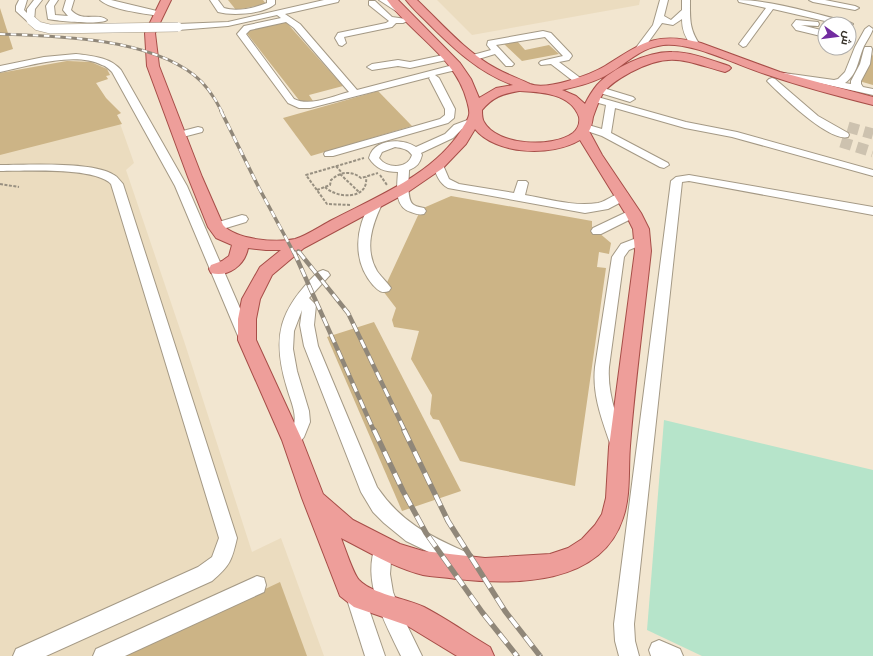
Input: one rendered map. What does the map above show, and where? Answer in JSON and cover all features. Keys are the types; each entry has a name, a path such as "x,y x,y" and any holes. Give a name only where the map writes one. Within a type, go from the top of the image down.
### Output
{"main road":[{"path":"166,0 150,33 153,66 216,227 222,234 240,242 266,245 298,244"},
{"path":"392,0 458,69 467,84 470,119"},
{"path":"313,498 345,528 383,548 423,563 485,570 550,566 574,558 590,547 603,533 612,518 617,498 619,447 642,263 641,229 623,196 595,155 584,126 584,111 578,103 568,96 498,75 472,58 412,0"},
{"path":"480,656 415,615 388,605 363,599 354,593 349,586 313,498 292,440 247,340 247,319 251,299 254,289 260,280 274,263 298,244 376,204 396,188 438,165 461,141 470,119 479,103 485,97 494,92 516,87 559,87 580,82 604,71 639,49 658,42 666,41 696,45 784,76 873,100"},
{"path":"470,119 478,124 483,131 502,142 528,147 548,146 566,142 584,126 597,94 605,83 653,58 666,55 693,58 873,112"},
{"path":"217,269 228,265 236,259 240,251 240,242"}],"street":[{"path":"23,0 20,6 20,11 31,20 35,26 40,28 53,29 180,23"},
{"path":"31,20 31,10 38,0"},
{"path":"54,0 50,6 51,17 220,25 335,0"},
{"path":"70,0 67,10 77,19"},
{"path":"104,0 116,6 136,8 158,14"},
{"path":"158,0 166,0"},
{"path":"214,0 221,10 228,12 265,6 271,4 271,0"},
{"path":"313,5 320,0"},
{"path":"383,0 408,16"},
{"path":"639,49 655,30 664,0"},
{"path":"686,0 687,33 696,45"},
{"path":"742,0 771,6 860,31"},
{"path":"813,0 854,4 860,31 868,45 866,58 856,82 856,85 860,89"},
{"path":"372,2 390,20 394,21"},
{"path":"743,44 771,6"},
{"path":"660,17 666,22 673,23 686,10"},
{"path":"278,12 297,26 355,93"},
{"path":"342,43 338,38 341,35 389,25 394,21 408,16"},
{"path":"288,19 247,28 241,34 291,101 298,105 306,105 458,69"},
{"path":"817,25 801,22 798,22 796,25 799,28 817,32"},
{"path":"835,83 845,79 855,61 860,31"},
{"path":"509,64 491,45 492,42 545,34 568,55 566,58 548,62 580,82"},
{"path":"472,58 497,51"},
{"path":"2,69 52,60 75,58 97,60 113,67 135,101 180,186 247,340"},
{"path":"372,67 398,63 410,66 448,58"},
{"path":"394,88 434,78 458,69"},
{"path":"784,76 835,83 873,92"},
{"path":"329,154 444,122 450,116 450,109 434,78"},
{"path":"772,81 798,106 811,126 827,137 844,135 832,122 798,106"},
{"path":"597,94 611,104 732,134 873,173"},
{"path":"597,94 685,123"},
{"path":"606,134 611,104"},
{"path":"415,152 429,144 449,136 470,119"},
{"path":"584,126 606,134 664,165"},
{"path":"179,135 198,130"},
{"path":"395,144 405,145 415,152 417,158 415,161 404,168 394,169 384,168 371,156 381,148 395,144"},
{"path":"438,165 444,180 453,186 585,209 604,206 623,196"},
{"path":"0,168 63,169 93,172 108,176 117,184 228,538 222,559 205,574 23,656"},
{"path":"404,168 396,188 406,205 420,211"},
{"path":"629,656 625,641 624,624 677,182 683,178 689,178 873,211"},
{"path":"514,197 518,182"},
{"path":"376,204 366,227 364,252 371,273 384,288"},
{"path":"597,231 633,213"},
{"path":"216,227 242,219"},
{"path":"619,447 604,405 602,367 618,257 626,247 642,240"},
{"path":"292,440 300,428 302,415 286,357 288,326 293,312 301,298 311,286 323,276"},
{"path":"301,298 305,300 308,305 306,326 311,346 370,492 379,506 403,530 417,539 485,570"},
{"path":"383,548 381,581 388,605 412,656"},
{"path":"103,656 257,585"},
{"path":"354,593 375,656"}],"path":[{"path":"352,205 327,204 306,175 371,156 378,173 396,188"},
{"path":"336,166 341,174 360,192"},
{"path":"317,190 330,185 333,177 341,174 352,173 361,178 378,173"},
{"path":"325,187 330,192 339,195 350,195 360,192 366,186 366,177"},
{"path":"0,184 19,187"}],"shaded area":[{"path":"437,0 640,0 639,5 472,35"},
{"path":"67,61 91,62 107,69 110,75 106,76 108,79 96,83 106,98 121,113 117,115 134,163 126,170 185,344 252,552 281,538 324,656 0,656 0,73"}],"green space":[{"path":"664,420 873,470 873,656 702,656 647,630"}],"building":[{"path":"228,0 263,0 266,4 236,10"},
{"path":"0,8 13,49 0,53"},
{"path":"286,22 343,86 309,95 313,101 302,104 245,31"},
{"path":"517,41 525,50 549,45 559,54 522,61 504,44"},
{"path":"873,54 873,85 859,81"},
{"path":"67,61 91,62 107,69 110,75 106,76 108,79 96,83 106,98 121,113 117,115 122,124 0,155 0,73"},
{"path":"378,91 412,126 311,156 283,118"},
{"path":"451,196 592,221 592,227 611,243 609,254 599,252 597,267 606,268 575,486 460,461 439,420 433,419 430,414 432,395 411,359 419,331 394,327 392,320 396,308 383,291 421,209"},
{"path":"374,322 461,491 402,511 327,337"},
{"path":"280,582 307,656 124,656"}],"tunnel":[{"path":"848,127 873,134"},
{"path":"841,142 873,152"}],"railway":[{"path":"0,34 48,36 101,41 152,53 174,63 194,75 210,92 222,112"},
{"path":"221,111 259,188 294,253"},
{"path":"294,252 374,431"},
{"path":"299,252 348,313 405,431"},
{"path":"374,430 403,491 426,533 482,612 517,656"},
{"path":"404,430 448,521 505,611 540,656"}]}
